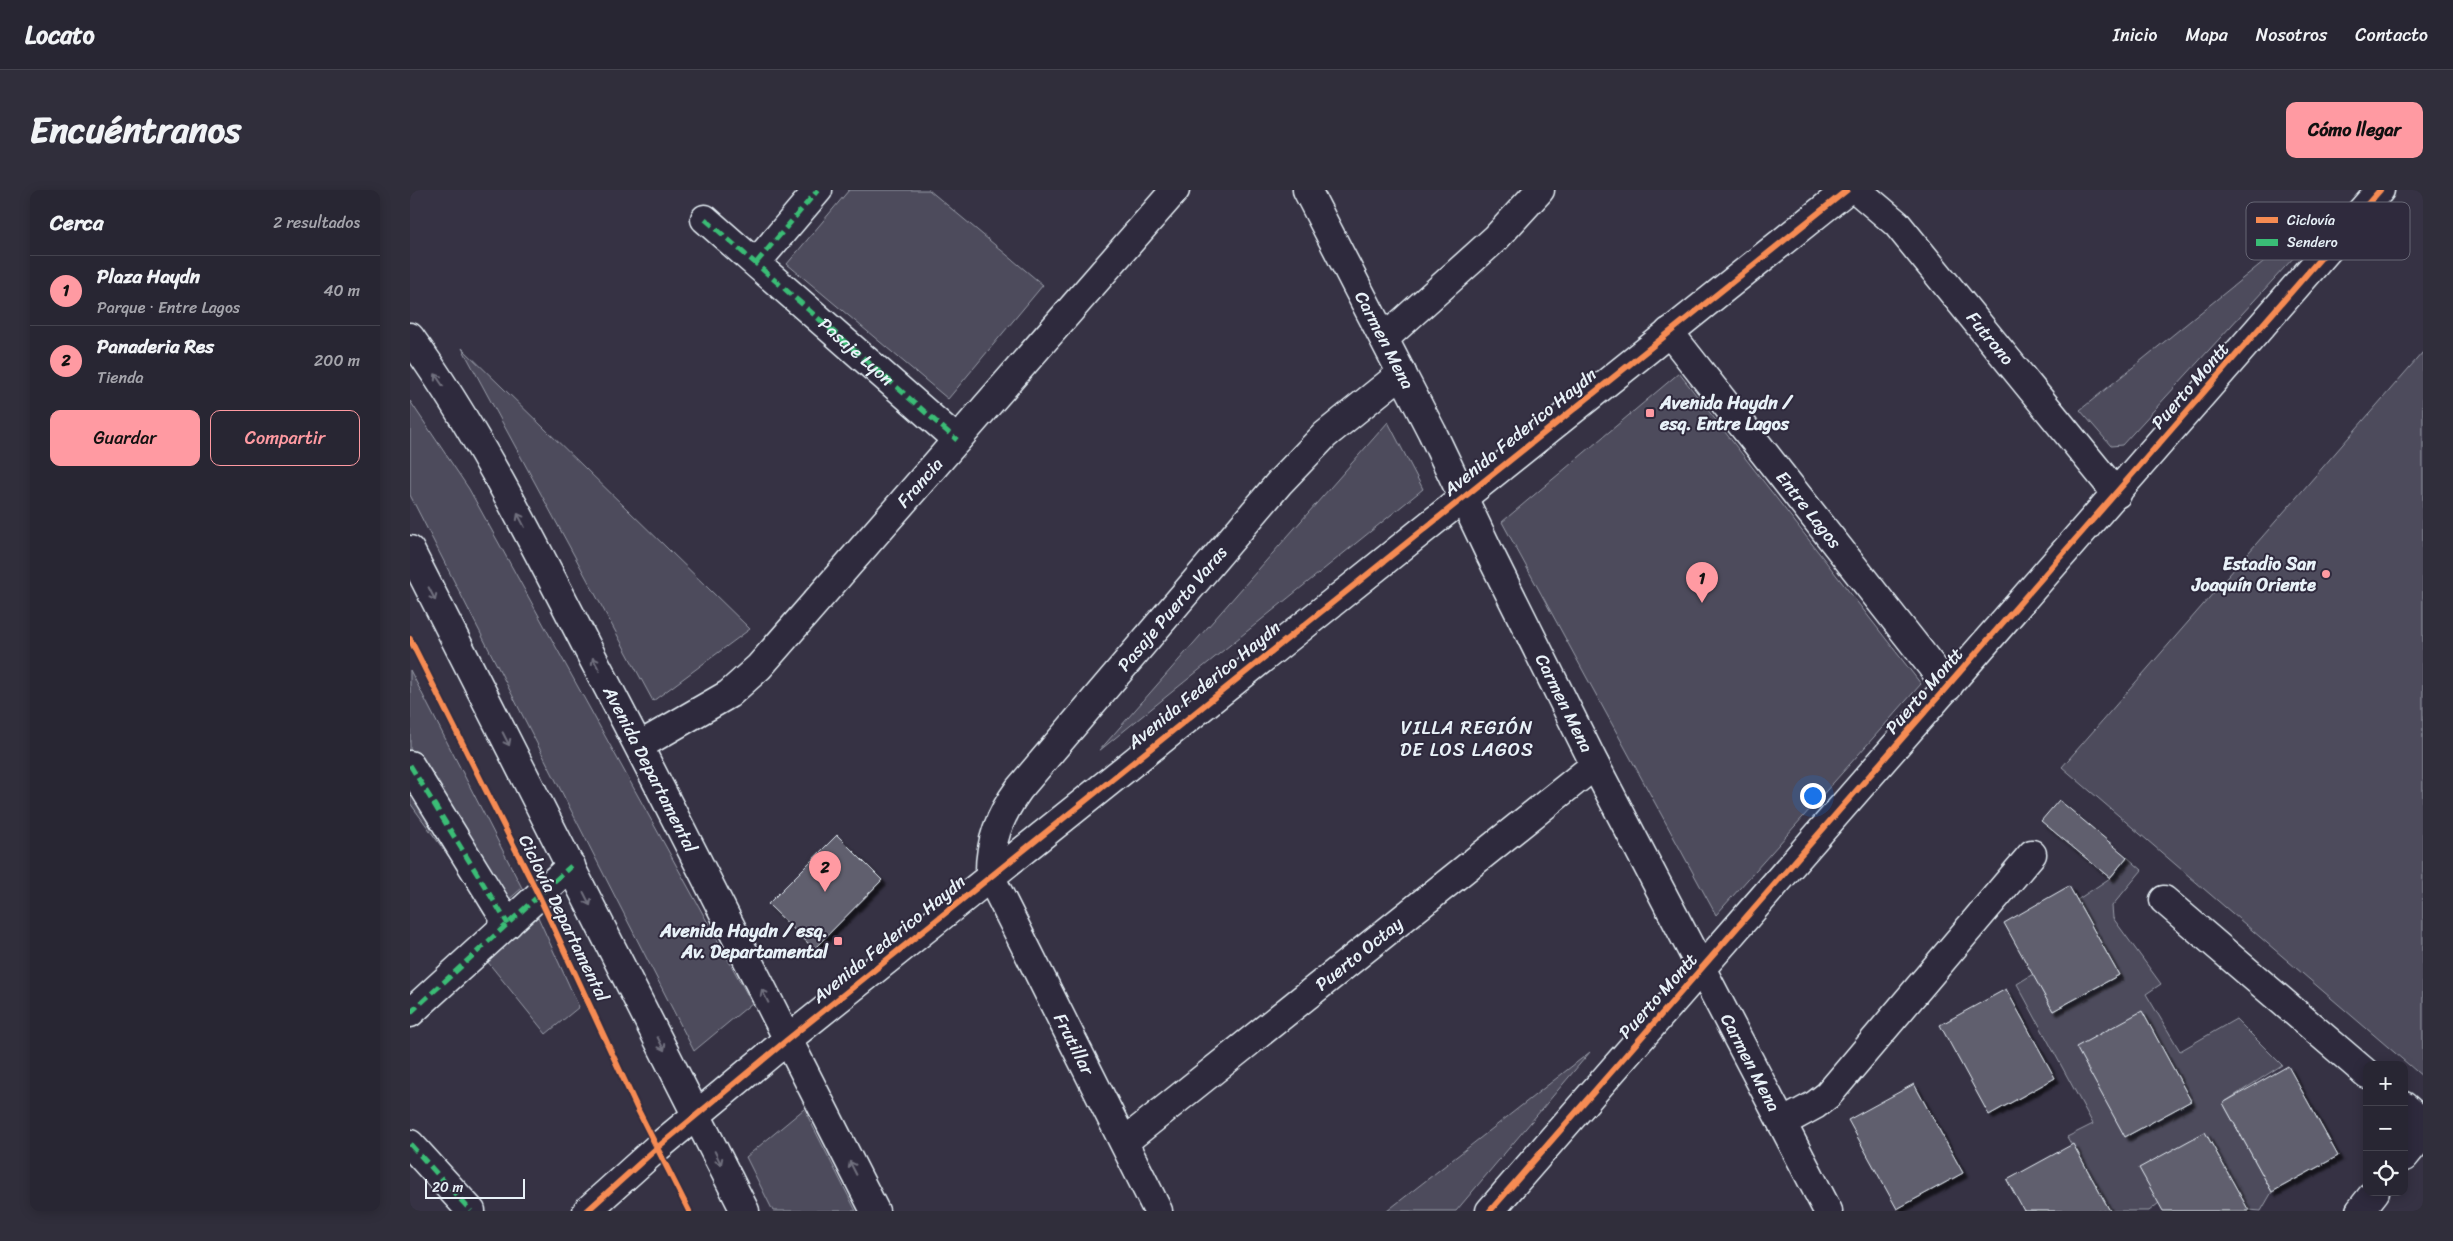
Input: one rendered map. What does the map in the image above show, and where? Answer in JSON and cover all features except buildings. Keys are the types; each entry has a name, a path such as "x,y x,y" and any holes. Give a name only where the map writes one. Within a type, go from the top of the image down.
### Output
{"street":[{"path":"756,263 818,190"},
{"name":"Francia","path":"639,746 713,704 744,681 1175,190"},
{"name":"Carmen Mena","path":"1308,190 1402,374 1595,766 1828,1211"},
{"path":"1384,338 1496,238 1540,190"},
{"name":"Avenida Federico Haydn","path":"586,1211 697,1114 787,1040 1847,190"},
{"name":"Futrono","path":"1857,190 1897,224 2117,494"},
{"name":"Puerto Montt","path":"2370,202 2380,190"},
{"name":"Pasaje Lyon","path":"705,219 957,440"},
{"name":"Puerto Montt","path":"1490,1211 2319,260"},
{"name":"Entre Lagos","path":"1669,332 1948,687"},
{"name":"Avenida Departamental","path":"410,337 458,408 509,497 639,746 875,1211"},
{"name":"Pasaje Puerto Varas","path":"990,876 993,838 1008,804 1019,789 1301,458 1325,435 1402,374"},
{"path":"410,550 745,1211"},
{"path":"410,765 508,924"},
{"name":"Puerto Octay","path":"1124,1142 1595,766"},
{"path":"1782,1123 1815,1105 1828,1095 2032,854"},
{"path":"410,1013 571,866"},
{"name":"Frutillar","path":"990,876 1158,1211"},
{"path":"2164,900 2363,1071"},
{"path":"2408,1110 2423,1123"},
{"path":"2408,1152 2423,1134"},
{"path":"410,1144 471,1211"},
{"path":"2360,1211 2372,1196"}],"shaded area":[{"path":"849,190 929,190 1043,285 948,399 787,264"},
{"path":"2265,260 2291,260 2122,445 2111,446 2080,410"},
{"path":"462,348 750,629 653,701"},
{"name":"Estadio San Joaquín Oriente","path":"2423,352 2423,1077 2408,1064 2408,1061 2404,1061 2062,767"},
{"path":"1679,373 1921,684 1716,915 1502,522"},
{"path":"410,401 469,489 752,1003 694,1051 410,495"},
{"path":"1388,422 1423,489 1099,751"},
{"path":"410,670 522,888 491,915 410,803"},
{"path":"2127,857 2142,870 2112,906 2113,918 2161,984 2146,994 2180,1051 2236,1019 2282,1065 2223,1103 2272,1192 2261,1211 2159,1203 2149,1211 2110,1211 2067,1137 2093,1124 2017,984 2033,974 2053,1011 2119,975 2077,900 2110,878"},
{"path":"538,917 579,1007 546,1034 487,961"},
{"path":"1590,1052 1456,1211 1387,1211"},
{"path":"804,1109 856,1211 773,1211 746,1157"}],"marked path":[{"path":"756,263 818,190"},
{"path":"705,219 957,440"},
{"path":"410,765 508,924"},
{"path":"410,1013 571,866"},
{"path":"410,1144 471,1211"}],"cycle path":[{"path":"587,1211 658,1147 787,1040 1847,190"},
{"path":"2370,202 2380,190"},
{"path":"1490,1211 2319,260"},
{"name":"Ciclovía Departamental","path":"410,639 539,896 639,1112 689,1211"}],"place":[{"name":"Avenida Haydn / esq. Entre Lagos","path":"1650,413"},
{"name":"Estadio San Joaquín Oriente","path":"2326,574"},
{"name":"Plaza Haydn","path":"1702,603"},
{"name":"Panaderia Res","path":"825,892"},
{"name":"Avenida Haydn / esq. Av. Departamental","path":"838,941"}],"district":[{"name":"VILLA REGIÓN DE LOS LAGOS","path":"1467,738"}]}
